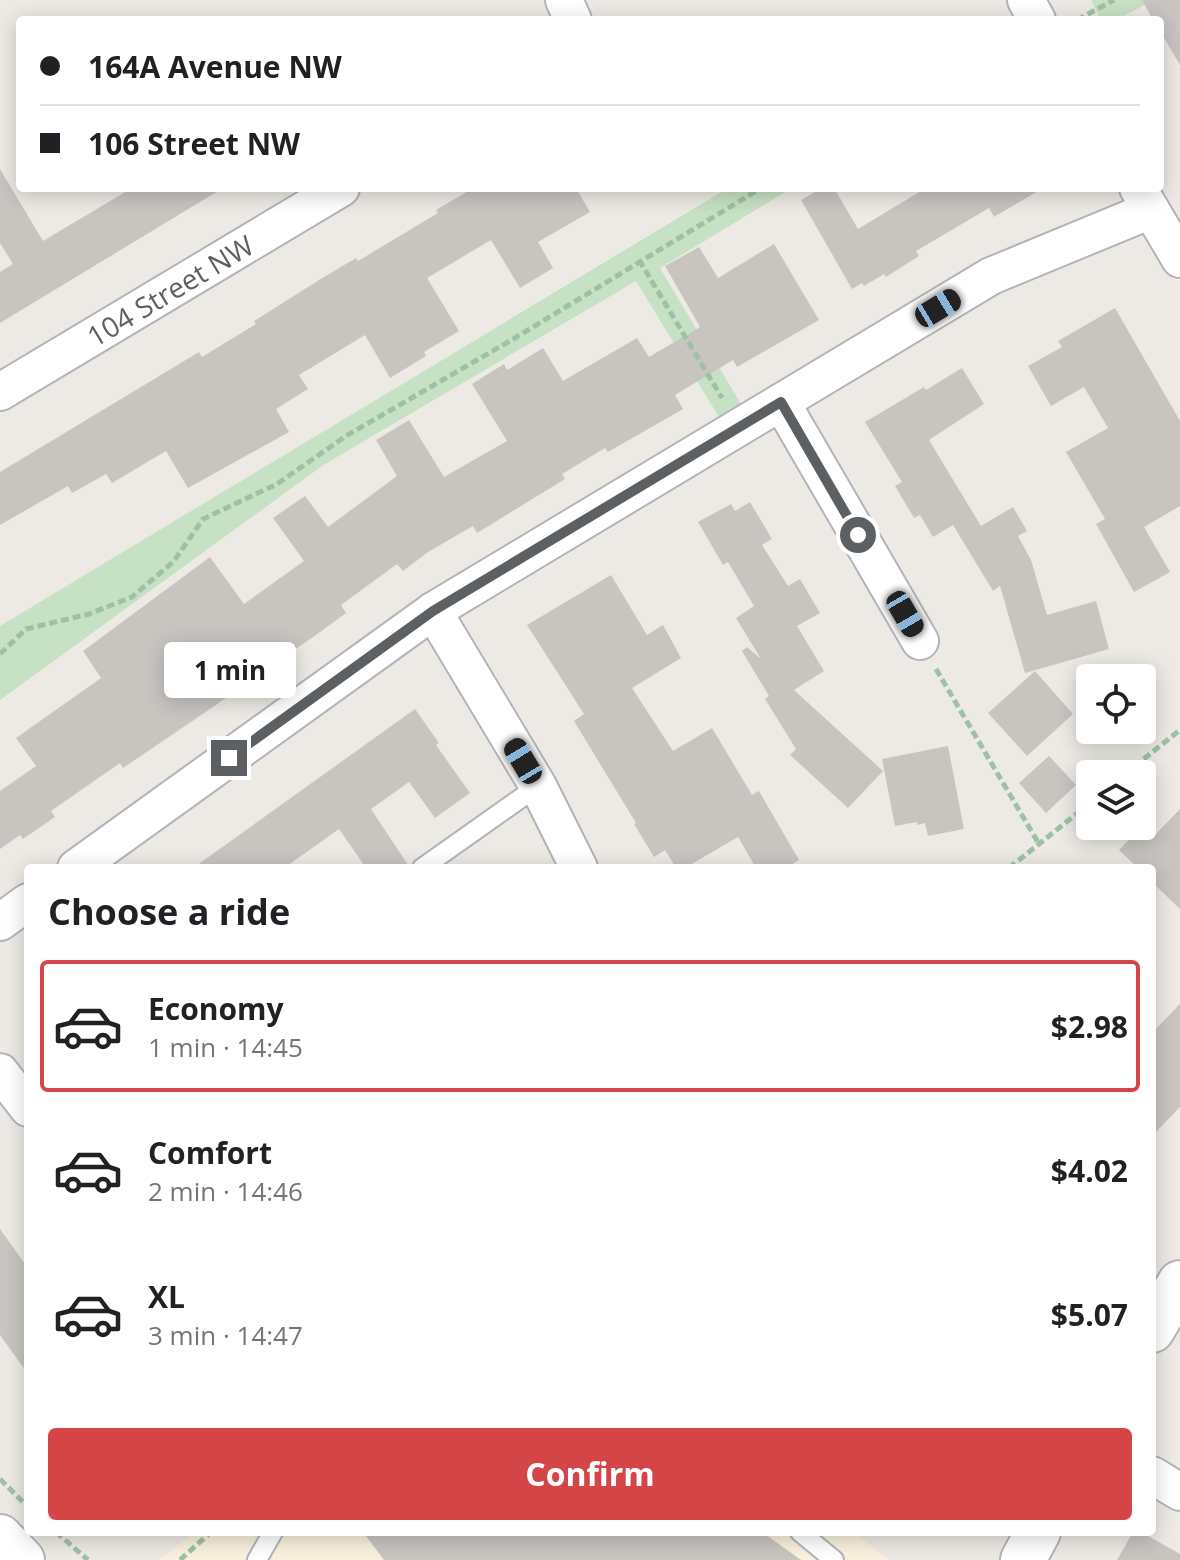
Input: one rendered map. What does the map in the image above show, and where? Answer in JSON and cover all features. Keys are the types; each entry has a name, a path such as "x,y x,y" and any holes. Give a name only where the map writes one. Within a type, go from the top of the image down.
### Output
{"street":[{"name":"104 Street NW","path":"0,392 334,192"},
{"path":"82,864 433,611 991,276 1145,199 1180,259"},
{"path":"781,402 920,641"},
{"path":"433,611 538,786 577,864"},
{"path":"0,922 24,905"},
{"path":"0,1072 24,1103"},
{"path":"1156,1323 1180,1283"},
{"path":"1156,1477 1180,1492"},
{"path":"1023,1560 1036,1536"},
{"path":"0,1537 22,1560"}],"lane":[{"path":"428,864 538,786"},
{"path":"257,1560 271,1536"},
{"path":"805,1536 834,1560"}],"path":[{"path":"1084,16 1114,0"},
{"path":"0,654 26,629 89,614 132,597 174,561 203,519 277,484 346,436 515,338 754,192"},
{"path":"639,260 739,427"},
{"path":"920,641 1039,844"},
{"path":"1142,760 1180,730"},
{"path":"1014,864 1076,814"},
{"path":"0,1479 24,1503"},
{"path":"61,1536 88,1560"},
{"path":"180,1560 207,1536"}],"shaded area":[{"path":"191,1536 859,1536 888,1560 158,1560"}],"green space":[{"path":"1091,0 1154,0 1124,16 1099,16"},
{"path":"721,192 785,192 660,268 744,409 722,422 636,281 325,464 0,700 0,626"}],"building":[{"path":"1142,0 1180,0 1180,65 1164,38 1164,16 1151,16"},
{"path":"0,169 43,241 125,192 216,192 0,323 0,272 13,264 0,243"},
{"path":"466,192 578,192 590,212 538,242 553,268 520,288 491,240 427,278 459,331 390,378 365,335 299,375 308,389 276,409 289,432 188,488 166,451 112,483 106,474 72,493 68,486 0,525 0,472 199,352 202,357 324,277 356,258 358,261 438,213 436,210"},
{"path":"815,192 836,192 858,229 919,192 1036,192 994,217 989,208 916,251 919,256 886,277 884,274 852,289 801,200"},
{"path":"774,244 819,320 737,367 733,360 675,395 683,409 608,452 605,448 562,474 565,479 477,533 473,526 428,552 403,571 397,564 341,605 346,613 316,635 281,659 276,652 235,681 240,688 123,768 120,763 51,811 55,817 23,839 20,835 0,849 0,791 36,766 16,738 101,678 83,651 210,557 244,604 304,561 273,518 305,496 328,527 397,476 376,440 409,420 444,477 507,441 472,384 504,364 507,370 543,348 563,381 637,338 649,357 700,327 665,266 699,247 718,278"},
{"path":"1115,308 1180,421 1180,506 1144,527 1170,572 1134,592 1096,524 1105,519 1066,452 1108,428 1084,387 1051,406 1028,366 1062,347 1058,341"},
{"path":"962,368 984,404 929,440 981,526 1013,507 1027,531 1018,536 1031,560 1047,615 1096,601 1109,649 1025,673 1000,586 993,591 953,525 933,537 920,515 914,518 895,486 902,482 865,422"},
{"path":"750,502 772,539 762,545 788,586 800,579 820,613 797,626 824,671 794,690 883,771 848,808 790,755 796,749 765,699 769,696 742,651 747,647 761,659 736,618 754,606 728,562 723,565 698,522 731,504 735,511"},
{"path":"611,575 647,635 663,625 681,658 632,688 673,751 712,728 752,795 759,791 799,860 792,864 754,864 738,837 692,864 674,864 665,850 654,857 574,721 584,714 527,625"},
{"path":"1035,671 1073,714 1027,756 988,713"},
{"path":"415,709 470,793 435,818 409,782 371,809 407,864 363,864 339,829 290,864 199,864"},
{"path":"948,746 964,829 928,836 925,823 895,826 882,759"},
{"path":"1049,756 1076,785 1046,813 1019,783"},
{"path":"1180,809 1180,909 1156,886 1156,864 1134,864 1119,850 1129,840 1156,840 1156,834"},
{"path":"1180,1004 1180,1107 1156,1132 1156,1029"},
{"path":"0,1229 24,1262 24,1368 0,1335"},
{"path":"366,1536 768,1536 801,1560 384,1560"},
{"path":"1131,1536 1148,1536 1180,1554 1180,1560 1117,1560"}],"route":[{"path":"229,758 433,611 781,402 858,535"}]}
